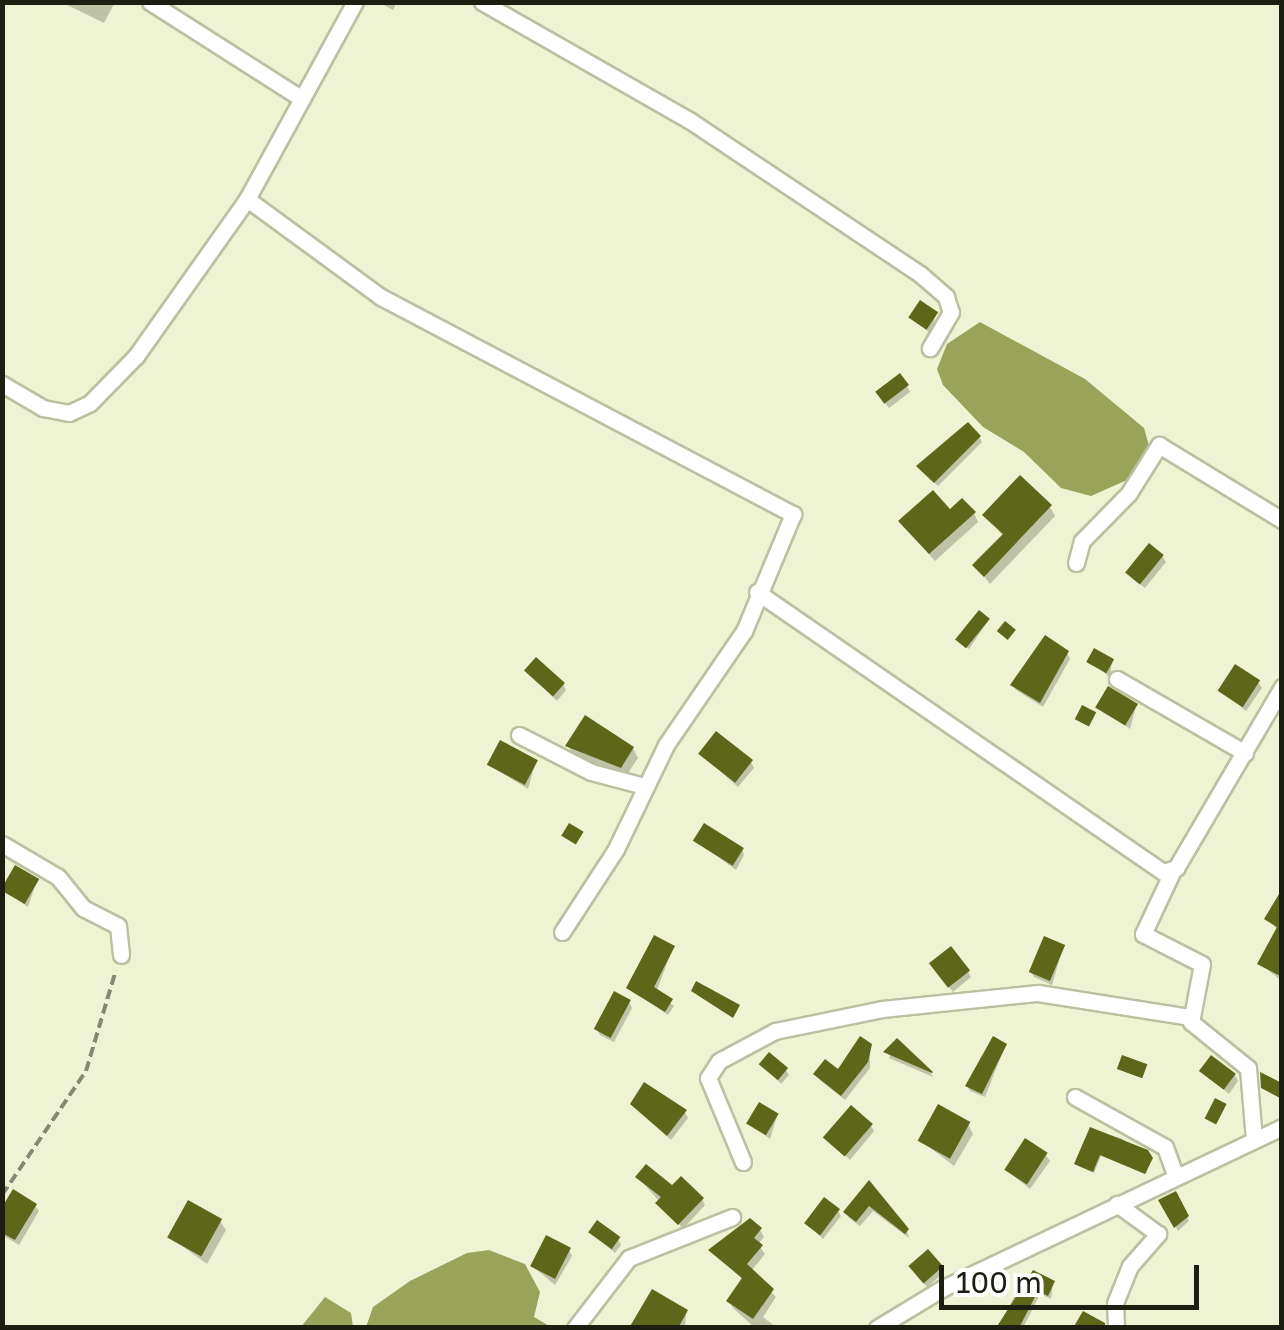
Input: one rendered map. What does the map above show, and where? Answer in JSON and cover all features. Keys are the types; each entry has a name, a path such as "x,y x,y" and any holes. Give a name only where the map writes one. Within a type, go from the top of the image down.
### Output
{"street":[{"path":"150,2 302,99"},
{"path":"2,384 51,412 69,413 90,403 169,315 247,200 355,2"},
{"path":"482,2 689,120 920,274 946,298 951,312 930,348"},
{"path":"247,200 381,297 789,508 793,519 736,644 644,786 595,888 562,932"},
{"path":"1076,563 1082,542 1129,493 1159,445 1282,520"},
{"path":"757,592 1154,868 1173,870"},
{"path":"1117,679 1245,753"},
{"path":"1190,1017 1202,964 1142,931 1173,870 1282,688"},
{"path":"519,734 591,772 644,786"},
{"path":"2,844 58,877 83,908 118,926 120,955"},
{"path":"744,1162 708,1078 719,1061 775,1031 882,1009 1038,993 1190,1017 1248,1068 1254,1140"},
{"path":"1075,1097 1165,1147 1175,1174"},
{"path":"877,1328 1175,1174 1282,1127"},
{"path":"1116,1204 1156,1228 1158,1239 1130,1266 1114,1303 1116,1328"},
{"path":"575,1328 629,1258 732,1217"}],"path":[{"path":"2,1195 86,1071 120,955"}],"shaded area":[{"path":"980,322 1085,379 1144,428 1149,446 1127,480 1091,496 1061,488 1024,452 983,427 943,385 937,369 947,344"},
{"path":"489,1250 525,1264 540,1292 534,1317 551,1327 366,1327 373,1307 410,1281 467,1253"},
{"path":"325,1297 351,1313 353,1327 301,1327"}],"building":[{"path":"920,300 938,312 926,330 908,317"},
{"path":"900,373 909,385 884,404 875,392"},
{"path":"968,422 981,436 934,483 916,466"},
{"path":"1020,475 1052,505 984,577 972,565 1003,534 982,515"},
{"path":"933,490 950,509 962,498 976,512 929,554 898,521"},
{"path":"1149,543 1164,555 1140,584 1125,573"},
{"path":"979,610 990,619 966,648 955,640"},
{"path":"1005,621 1016,630 1008,640 997,631"},
{"path":"1045,635 1069,651 1040,703 1010,685"},
{"path":"1094,648 1114,659 1106,673 1086,662"},
{"path":"536,657 565,683 553,696 524,670"},
{"path":"1235,664 1260,680 1243,707 1218,691"},
{"path":"1108,686 1138,704 1125,725 1095,707"},
{"path":"1082,705 1096,712 1089,727 1075,719"},
{"path":"585,715 634,747 621,768 565,746"},
{"path":"716,731 753,760 735,783 698,754"},
{"path":"500,740 538,760 525,785 487,765"},
{"path":"569,823 584,832 576,845 561,836"},
{"path":"704,823 744,848 733,866 693,841"},
{"path":"15,865 39,879 25,904 2,891"},
{"path":"1282,889 1282,977 1257,964 1277,927 1264,919"},
{"path":"654,935 675,946 654,987 673,999 665,1012 626,988"},
{"path":"1044,936 1065,945 1050,981 1029,972"},
{"path":"951,946 970,970 948,988 929,963"},
{"path":"696,981 740,1005 733,1018 691,991"},
{"path":"614,991 631,1000 611,1038 594,1029"},
{"path":"860,1036 872,1044 868,1062 841,1096 813,1074 825,1059 838,1069"},
{"path":"993,1036 1007,1044 982,1094 965,1086"},
{"path":"897,1038 933,1072 883,1052"},
{"path":"769,1052 788,1068 778,1080 759,1064"},
{"path":"1122,1055 1147,1064 1142,1078 1117,1069"},
{"path":"1211,1055 1236,1074 1224,1090 1199,1071"},
{"path":"1260,1072 1282,1083 1282,1099 1261,1088"},
{"path":"644,1082 687,1110 667,1136 630,1104"},
{"path":"1215,1098 1227,1104 1216,1124 1205,1118"},
{"path":"759,1102 779,1114 766,1135 746,1123"},
{"path":"938,1104 970,1122 950,1159 918,1141"},
{"path":"851,1105 873,1124 845,1156 823,1137"},
{"path":"1090,1127 1148,1150 1153,1158 1145,1174 1100,1155 1093,1172 1074,1164"},
{"path":"1025,1138 1048,1153 1027,1185 1004,1170"},
{"path":"646,1164 672,1185 681,1176 704,1198 678,1225 655,1203 661,1197 635,1177"},
{"path":"869,1180 909,1229 905,1234 869,1206 856,1222 843,1212"},
{"path":"13,1189 37,1204 15,1240 2,1233 2,1207"},
{"path":"1176,1191 1189,1216 1174,1228 1158,1200"},
{"path":"824,1197 840,1209 820,1235 804,1223"},
{"path":"188,1200 222,1219 201,1257 167,1238"},
{"path":"750,1218 762,1228 754,1238 763,1245 747,1264 774,1289 753,1319 726,1301 742,1278 708,1250"},
{"path":"597,1220 620,1237 612,1249 588,1232"},
{"path":"546,1235 571,1248 555,1279 530,1266"},
{"path":"928,1249 943,1266 923,1283 908,1266"},
{"path":"1033,1270 1055,1281 1048,1296 1038,1291 1019,1328 996,1328"},
{"path":"652,1289 688,1310 678,1328 629,1328"},
{"path":"1083,1311 1105,1323 1105,1328 1073,1328"}]}
